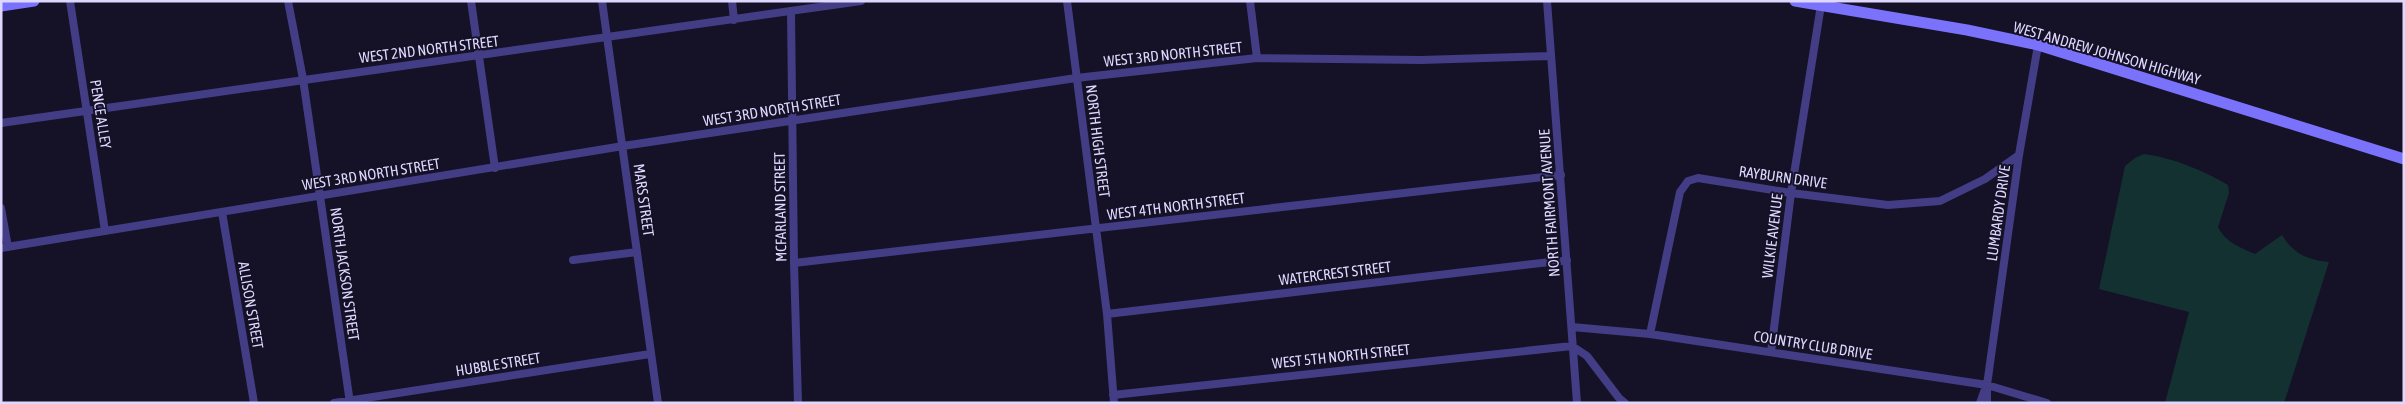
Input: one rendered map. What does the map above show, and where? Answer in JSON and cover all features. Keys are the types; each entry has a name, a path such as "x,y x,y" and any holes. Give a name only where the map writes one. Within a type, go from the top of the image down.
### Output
{"main road":[{"path":"1,6 34,1"},
{"name":"WEST ANDREW JOHNSON HIGHWAY","path":"1794,1 1967,30 2038,45 2404,159"}],"street":[{"name":"PENCE ALLEY","path":"70,1 105,231"},
{"name":"NORTH JACKSON STREET","path":"288,1 303,79 350,402"},
{"path":"471,1 495,168"},
{"name":"MARS STREET","path":"602,1 658,403"},
{"path":"732,1 734,20"},
{"name":"WEST 2ND NORTH STREET","path":"1,123 303,79 606,39 861,1"},
{"name":"NORTH HIGH STREET","path":"1068,1 1076,78 1107,314 1113,399"},
{"path":"1250,1 1256,58"},
{"name":"NORTH FAIRMONT AVENUE","path":"1548,1 1577,403"},
{"name":"WILKIE AVENUE","path":"1771,352 1791,194 1821,5"},
{"name":"MCFARLAND STREET","path":"790,12 798,403"},
{"name":"LUMBARDY DRIVE","path":"1987,385 2038,45"},
{"name":"WEST 3RD NORTH STREET","path":"4,247 320,197 623,146 1076,78 1256,58 1421,60 1551,56"},
{"name":"RAYBURN DRIVE","path":"1650,334 1680,192 1688,181 1698,178 1791,194 1888,205 1940,201 1986,179 2020,156"},
{"name":"WEST 4TH NORTH STREET","path":"794,263 1561,174"},
{"path":"1,208 4,247"},
{"name":"ALLISON STREET","path":"222,212 254,403"},
{"path":"573,260 637,252"},
{"name":"WATERCREST STREET","path":"1107,314 1567,260"},
{"name":"COUNTRY CLUB DRIVE","path":"1572,327 1650,334 1987,385 2047,403"},
{"path":"1572,346 1587,356 1625,403"},
{"name":"WEST 5TH NORTH STREET","path":"1113,399 1572,346"},
{"name":"HUBBLE STREET","path":"350,402 650,354"},
{"path":"1980,403 1987,385"},
{"path":"1986,403 1987,385"},
{"path":"334,403 350,402"}],"green space":[{"path":"2144,154 2188,165 2228,185 2229,193 2218,227 2225,237 2234,244 2255,254 2282,235 2291,247 2302,255 2314,260 2329,262 2284,403 2165,403 2189,312 2099,289 2125,166"}]}
